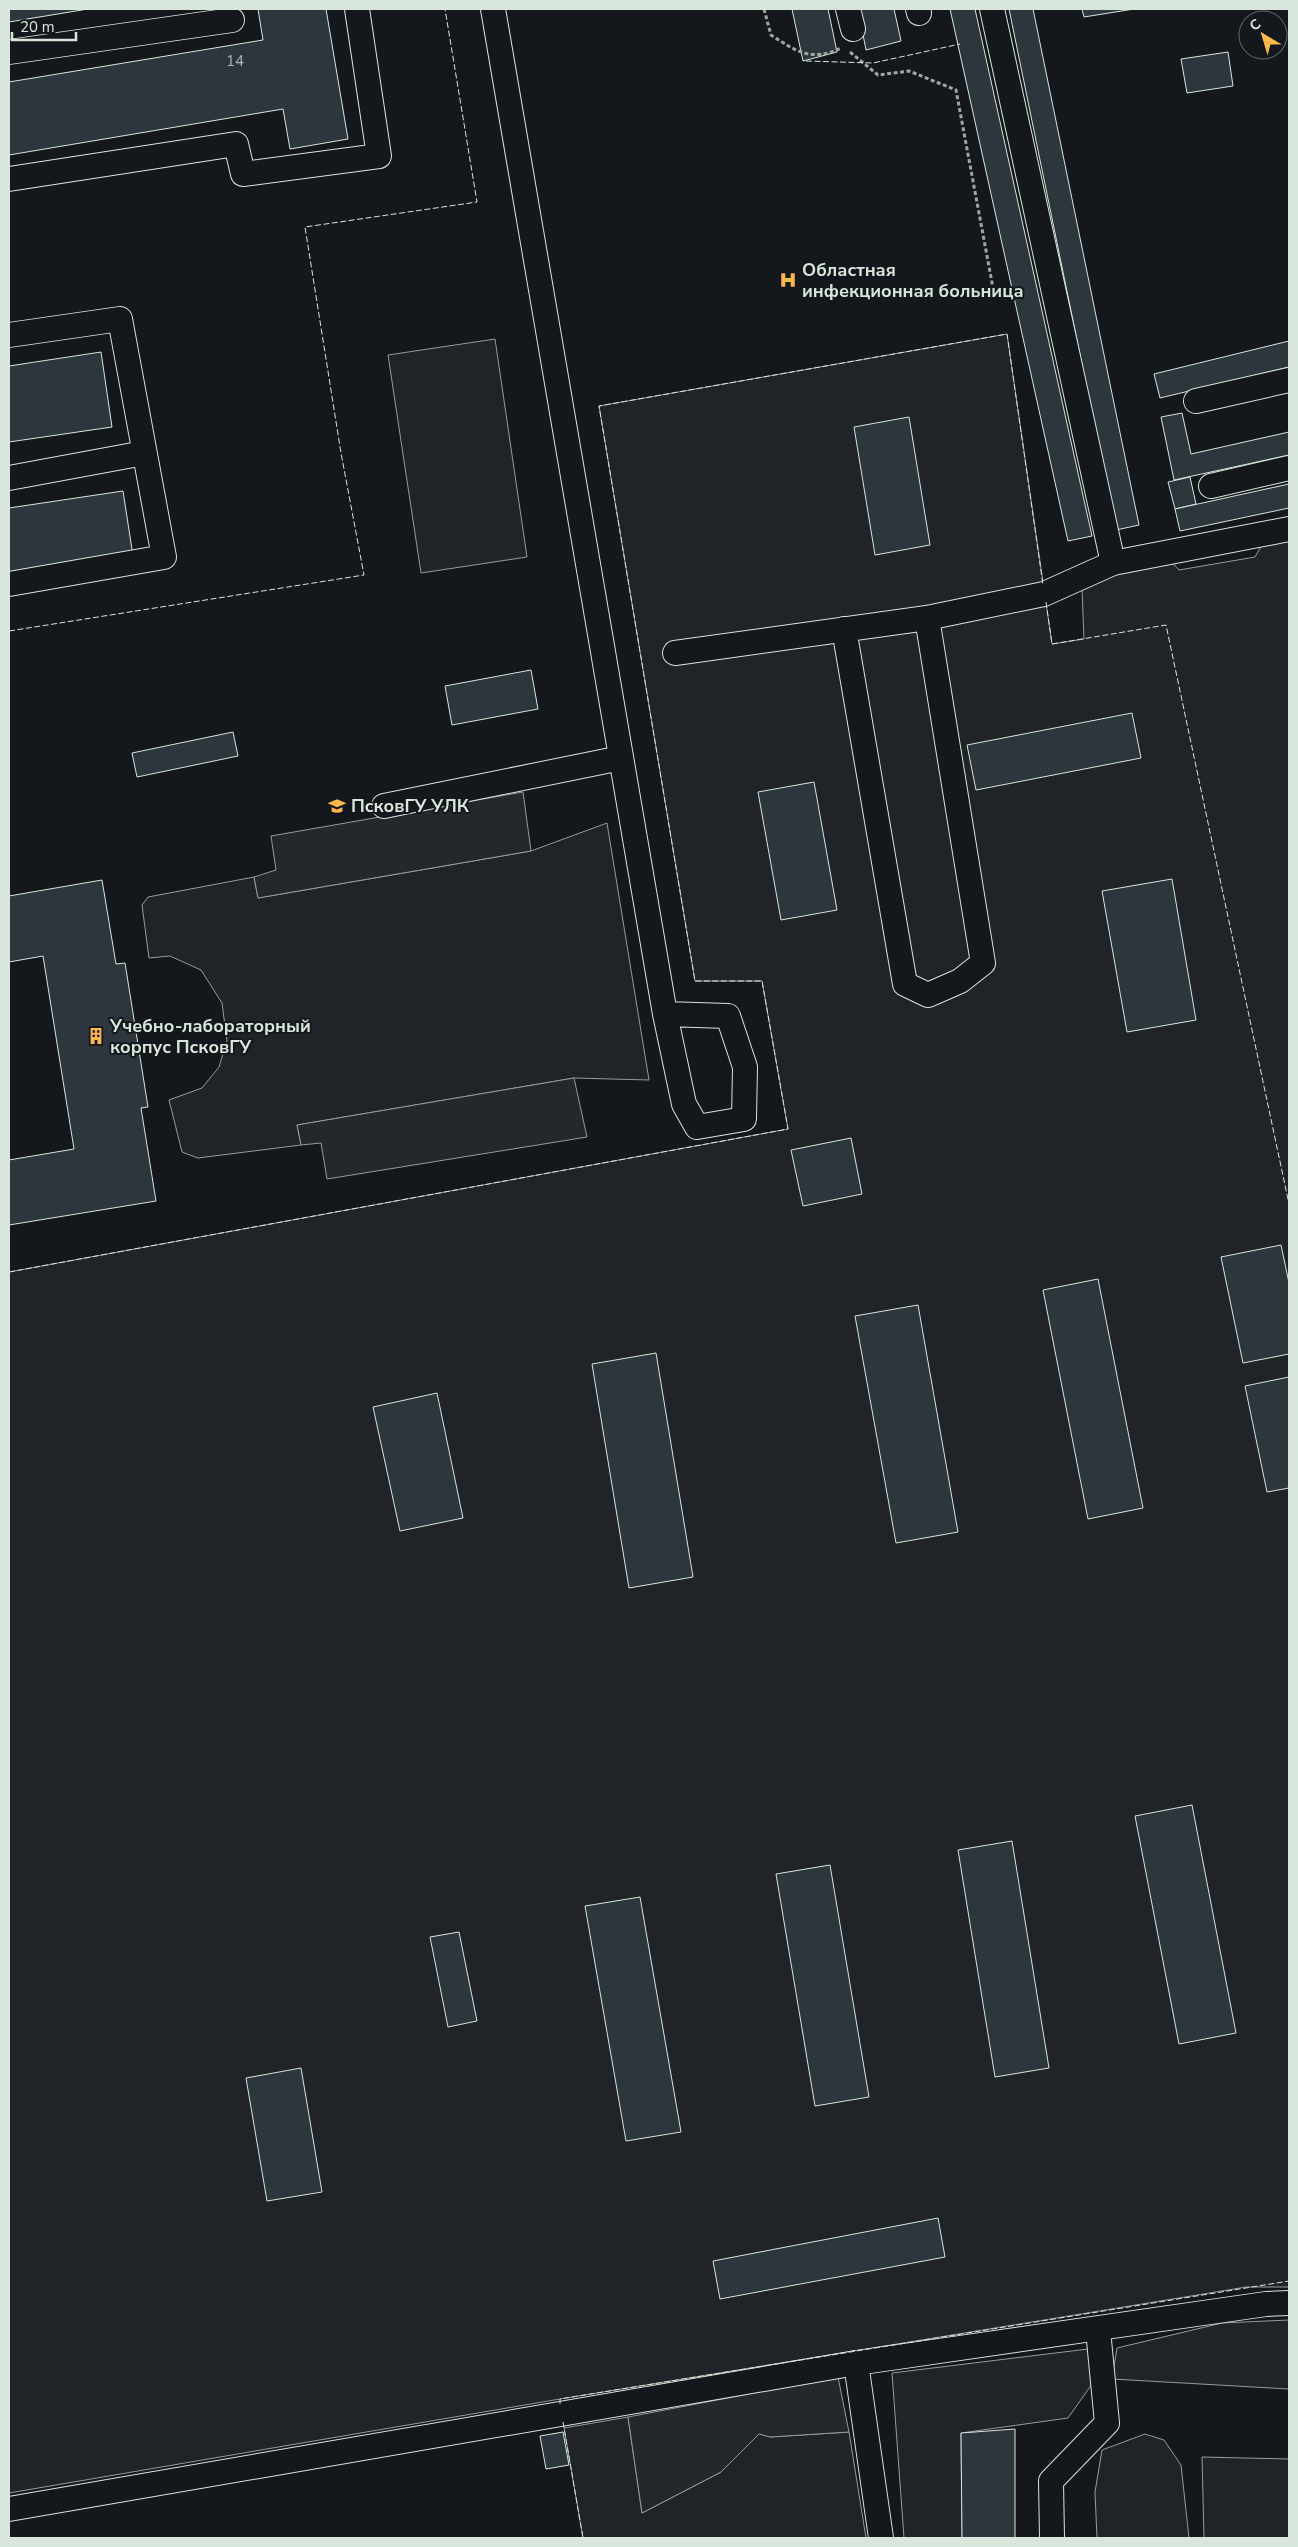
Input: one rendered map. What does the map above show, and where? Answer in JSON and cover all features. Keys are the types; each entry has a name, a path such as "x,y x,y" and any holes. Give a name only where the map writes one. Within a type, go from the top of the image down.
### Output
{"lane":[{"path":"9,179 236,144 243,174 380,156 357,9"},
{"path":"493,9 665,1014 684,1104 697,1127 744,1119 745,1067 728,1016 665,1014"},
{"path":"992,9 1113,563"},
{"path":"9,52 232,20"},
{"path":"9,335 120,319 164,557 9,584"},
{"path":"1196,401 1289,380"},
{"path":"9,478 144,452"},
{"path":"1211,486 1289,468"},
{"path":"676,653 927,618 1044,594 1113,563 1289,528"},
{"path":"844,629 905,984 928,995 960,981 983,963 927,618"},
{"path":"384,806 621,758"},
{"path":"9,2509 856,2363 1098,2330 1266,2304 1289,2303"},
{"path":"1052,2538 1051,2481 1107,2423 1098,2330"},
{"path":"856,2363 881,2538"}],"path":[{"path":"764,9 771,35 797,52 825,55 848,28 878,75 909,71 956,90 993,288"}],"shaded area":[{"path":"1007,334 1052,644 1084,639 1082,589 1115,567 1168,558 1179,570 1255,557 1263,543 1289,538 1289,2287 1246,2287 560,2399 9,2493 9,1272 788,1129 762,981 695,981 599,406"},
{"path":"495,339 527,557 421,573 388,355"},
{"path":"523,792 531,851 258,898 254,877 276,870 271,836"},
{"path":"607,823 649,1080 574,1078 297,1125 301,1145 198,1158 182,1152 169,1100 202,1088 219,1067 227,1041 222,1003 201,970 170,956 149,958 142,905 148,897 254,877 258,898 531,851"},
{"path":"574,1078 587,1137 327,1179 321,1143 301,1145 297,1125"},
{"path":"1289,2320 1289,2389 1112,2379 1117,2348 1222,2323"},
{"path":"1088,2349 1097,2377 1068,2418 961,2433 962,2538 904,2538 892,2373"},
{"path":"838,2377 849,2432 770,2437 759,2434 721,2472 642,2513 628,2417"},
{"path":"628,2417 642,2513 721,2472 759,2433 770,2437 849,2432 866,2538 583,2538 564,2428"},
{"path":"1145,2434 1164,2440 1181,2465 1189,2538 1097,2538 1095,2492 1102,2450"},
{"path":"1202,2457 1289,2459 1289,2538 1204,2538"}],"building":[{"path":"9,9 88,9 9,22"},
{"path":"258,9 326,9 348,139 290,149 283,109 9,155 9,82 263,40"},
{"path":"792,9 828,9 837,52 803,61"},
{"path":"858,9 894,9 901,41 866,50"},
{"path":"950,9 975,9 1092,536 1068,541"},
{"path":"1009,9 1033,9 1139,525 1116,530"},
{"path":"1082,9 1134,9 1084,17"},
{"path":"1228,52 1233,86 1187,93 1181,59"},
{"path":"1289,341 1289,367 1160,398 1154,374"},
{"path":"101,352 112,427 9,442 9,366"},
{"path":"1182,413 1191,454 1289,432 1289,455 1174,480 1161,417"},
{"path":"909,417 930,545 875,555 854,427"},
{"path":"1190,477 1196,504 1175,509 1168,482"},
{"path":"1289,484 1289,508 1180,531 1175,509"},
{"path":"123,491 133,556 9,574 9,508"},
{"path":"531,670 538,709 452,725 445,686"},
{"path":"1132,713 1141,758 976,790 967,745"},
{"path":"233,732 238,756 137,777 132,753"},
{"path":"814,782 837,910 781,920 758,792"},
{"path":"1172,879 1196,1020 1127,1032 1102,891"},
{"name":"Учебно-лабораторный корпус ПсковГУ","path":"102,880 116,964 125,963 148,1107 141,1108 156,1201 9,1225 9,1160 74,1149 43,956 9,962 9,896"},
{"path":"851,1138 862,1194 803,1206 791,1150"},
{"path":"1281,1245 1289,1283 1289,1354 1243,1363 1221,1257"},
{"path":"1098,1279 1143,1508 1088,1519 1043,1290"},
{"path":"918,1305 958,1532 896,1543 855,1316"},
{"path":"656,1353 693,1577 629,1588 592,1364"},
{"path":"1289,1377 1289,1488 1267,1492 1245,1386"},
{"path":"437,1393 463,1518 400,1531 373,1407"},
{"path":"1192,1805 1236,2033 1179,2044 1135,1816"},
{"path":"1012,1841 1049,2068 995,2077 958,1850"},
{"path":"830,1865 869,2097 815,2106 776,1874"},
{"path":"640,1897 681,2132 626,2141 585,1906"},
{"path":"459,1932 477,2021 448,2027 430,1937"},
{"path":"301,2068 322,2192 267,2201 246,2078"},
{"path":"938,2218 945,2257 720,2299 713,2261"},
{"path":"1015,2429 1015,2538 962,2538 961,2433"},
{"path":"563,2432 569,2465 546,2469 540,2436"}],"fence":[{"path":"9,631 364,575 341,453 305,227 477,202 445,9"},
{"path":"806,61 873,63 960,44"},
{"path":"9,1272 788,1129 762,981 695,981 599,406 1007,334 1043,585"},
{"path":"1046,602 1052,644 1166,625 1289,1204"},
{"path":"560,2404 560,2399 1289,2281"},
{"path":"563,2422 583,2538"}],"place":[{"name":"Областная инфекционная больница","path":"788,280"},
{"name":"ПсковГУ УЛК","path":"337,806"},
{"name":"Учебно-лабораторный корпус ПсковГУ","path":"96,1036"}]}
